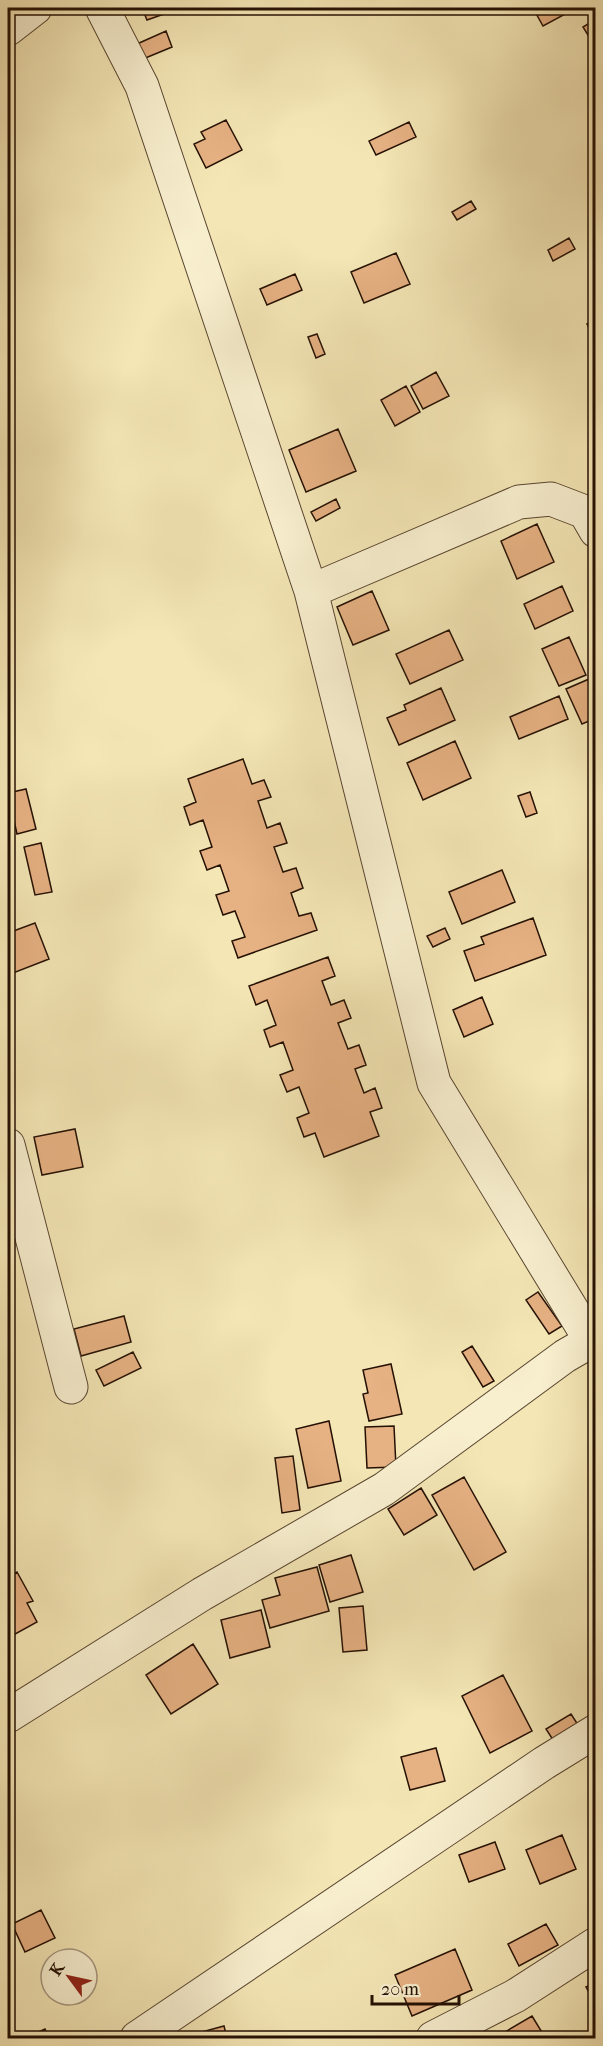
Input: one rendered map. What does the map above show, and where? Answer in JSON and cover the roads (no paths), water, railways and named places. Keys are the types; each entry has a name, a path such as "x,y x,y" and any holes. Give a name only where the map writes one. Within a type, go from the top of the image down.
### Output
{"street":[{"path":"8,29 35,8"},
{"path":"8,1716 202,1594 384,1489 565,1356 593,1341 434,1083 311,591 142,86 102,8"},
{"path":"311,591 519,502 551,499 585,512 596,531"},
{"path":"8,1145 71,1387"},
{"path":"137,2038 544,1763 596,1731"},
{"path":"433,2038 515,1996 596,1944"}]}
